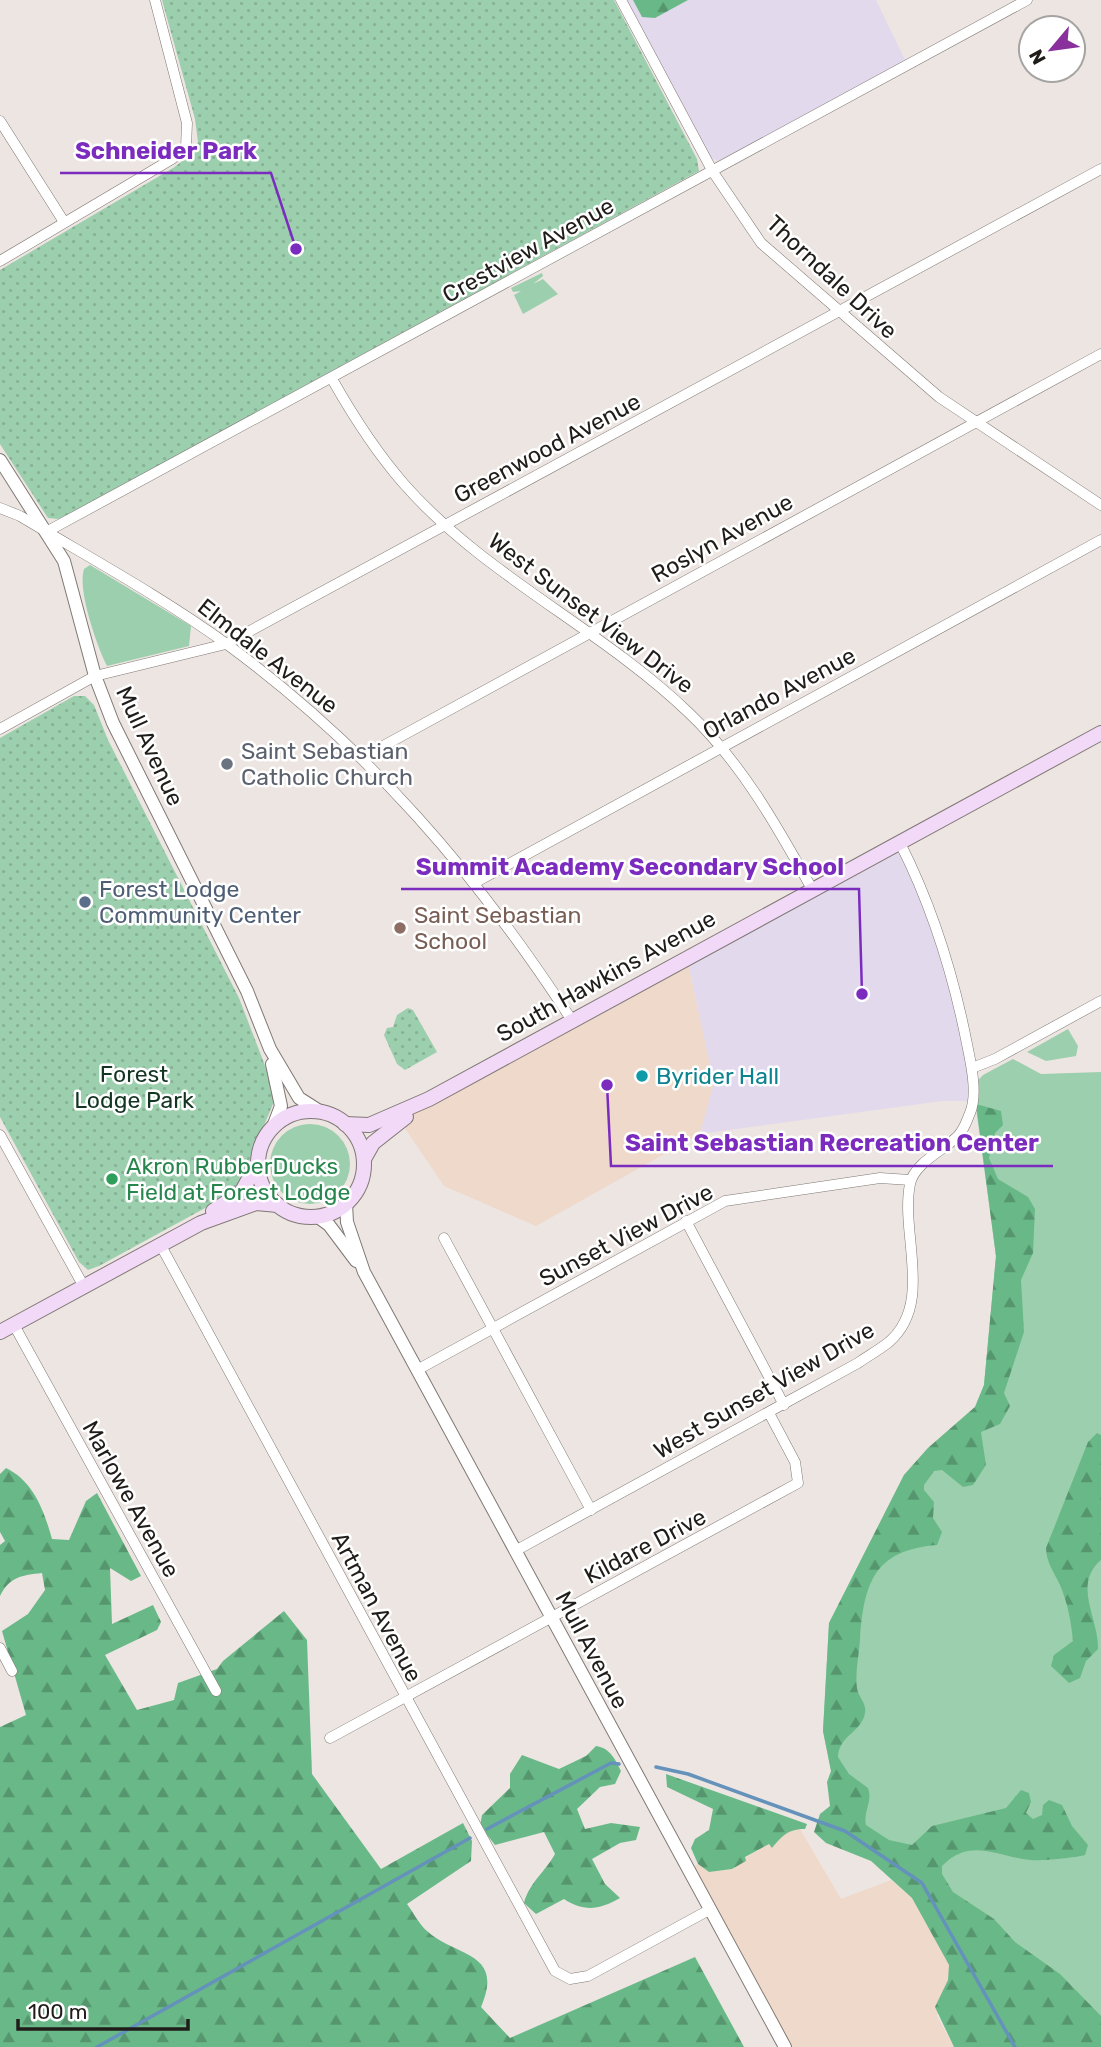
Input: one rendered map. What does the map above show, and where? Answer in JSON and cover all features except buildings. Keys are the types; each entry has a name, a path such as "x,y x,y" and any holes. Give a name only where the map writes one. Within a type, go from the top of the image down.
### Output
{"main road":[{"name":"South Hawkins Avenue","path":"345,1124 369,1125 429,1099 571,1019 1101,733"},
{"name":"South Hawkins Avenue","path":"364,1159 373,1143 429,1099"},
{"path":"201,1223 241,1193 273,1127 296,1114 321,1112 345,1124 358,1139 364,1159 360,1184 346,1204 318,1217 290,1213 278,1205 263,1186 258,1162"},
{"path":"0,1332 201,1223 256,1203 278,1205"}],"street":[{"path":"0,261 172,159 186,147 187,123 155,0"},
{"name":"Thorndale Drive","path":"621,0 713,172 761,243 909,373 978,423 1101,505"},
{"name":"Crestview Avenue","path":"46,531 332,379 1027,0"},
{"path":"0,121 64,222"},
{"name":"Greenwood Avenue","path":"0,729 95,676 226,644 1101,169"},
{"name":"Roslyn Avenue","path":"363,757 587,632 978,423 1101,354"},
{"name":"West Sunset View Drive","path":"332,379 377,451 405,485 446,525 654,681 721,747 757,796 812,889"},
{"name":"Mull Avenue","path":"0,460 64,561 95,676 124,747 247,991 270,1049 299,1098 321,1112"},
{"name":"Elmdale Avenue","path":"0,508 46,531 150,593 226,644 300,702 363,757 476,882 571,1019"},
{"name":"Orlando Avenue","path":"476,882 1101,540"},
{"path":"900,843 925,895 947,953 972,1068 972,1108 960,1134 928,1160 910,1180"},
{"path":"972,1068 995,1059 1101,1001"},
{"name":"Mull Avenue","path":"270,1049 281,1106 273,1127"},
{"path":"0,1135 83,1285"},
{"name":"Sunset View Drive","path":"417,1370 725,1201 880,1178 910,1180"},
{"name":"West Sunset View Drive","path":"515,1551 784,1405 890,1340 907,1318 914,1287 906,1206 910,1180"},
{"name":"Mull Avenue","path":"346,1204 347,1222 364,1272"},
{"name":"Mull Avenue","path":"318,1217 329,1225 364,1272 785,2047"},
{"path":"686,1221 784,1405"},
{"path":"444,1238 591,1510"},
{"name":"Artman Avenue","path":"160,1244 404,1698 549,1962 561,1977 570,1979 588,1976 709,1910"},
{"name":"Marlowe Avenue","path":"14,1325 216,1691"},
{"name":"Kildare Drive","path":"330,1738 799,1483 795,1462 769,1413"},
{"path":"0,1648 12,1671"}],"shaded area":[{"path":"627,0 876,0 906,62 718,161 711,158 694,129"},
{"path":"900,843 957,994 972,1101 942,1101 700,1134 714,1083 687,958"},
{"path":"687,958 714,1083 700,1134 536,1226 444,1186 400,1121 429,1099"},
{"path":"800,1829 841,1899 891,1880 912,1898 949,1965 950,1973 937,2016 954,2047 785,2047 688,1871 698,1864 709,1872 732,1869 769,1844 772,1848 784,1833"}],"green space":[{"path":"162,0 614,0 697,159 699,171 68,515 58,519 48,518 0,444 0,270 173,168 185,159 198,142 195,119"},
{"path":"633,0 688,0 655,18 642,17"},
{"path":"542,273 543,276 533,284 543,279 558,294 523,314 514,295 521,291 513,292 511,288"},
{"path":"90,565 191,626 189,646 107,666 93,632 83,590 84,569"},
{"name":"Forest Lodge Park","path":"74,696 85,696 94,705 108,740 239,998 274,1089 273,1104 238,1187 229,1195 88,1270 79,1262 0,1117 0,738"},
{"path":"408,1008 413,1010 437,1052 405,1070 397,1064 384,1035 387,1028 393,1027 397,1015"},
{"path":"1068,1029 1078,1046 1076,1056 1046,1061 1027,1052"},
{"path":"1013,1059 1041,1074 1101,1072 1101,2047 841,1820 823,1731 829,1623 904,1475 928,1448 975,1407 984,1385 996,1256 973,1086 983,1075"},
{"path":"976,1104 1001,1111 1003,1125 995,1133 989,1158 998,1179 1028,1197 1035,1209 1033,1253 1021,1280 1024,1332 1004,1393 1010,1406 1000,1424 981,1432 986,1465 973,1485 963,1487 942,1470 934,1471 924,1485 924,1490 934,1502 933,1518 942,1532 937,1545 899,1554 886,1562 876,1573 865,1602 856,1676 865,1713 860,1725 842,1744 838,1757 849,1774 868,1788 866,1825 889,1840 912,1845 932,1826 1006,1808 1021,1790 1029,1793 1031,1802 1026,1813 1033,1819 1042,1815 1043,1805 1049,1800 1062,1805 1072,1826 1088,1845 1085,1855 1030,1860 973,1850 952,1857 942,1866 942,1874 953,1892 994,1919 1015,1942 1060,1974 1101,2016 1101,2047 954,2047 935,2007 948,1980 949,1965 912,1898 871,1861 826,1843 814,1832 820,1814 830,1806 827,1782 831,1771 823,1731 829,1623 904,1475 928,1448 975,1407 984,1385 996,1256"},
{"path":"310,1124 325,1127 338,1136 347,1149 350,1164 347,1179 338,1192 325,1201 310,1204 295,1201 282,1192 273,1179 270,1164 273,1149 282,1136 295,1127"},
{"path":"1097,1433 1101,1435 1101,1560 1088,1580 1088,1591 1098,1649 1086,1661 1080,1678 1069,1683 1051,1666 1054,1655 1073,1641 1065,1599 1046,1548 1088,1442"},
{"path":"6,1468 23,1481 36,1498 52,1539 69,1540 86,1501 97,1493 141,1576 131,1581 110,1568 112,1624 153,1605 161,1622 157,1630 105,1655 137,1710 174,1700 178,1683 217,1669 223,1661 284,1611 307,1640 312,1774 381,1869 463,1823 472,1841 471,1861 407,1904 427,1931 482,1965 487,1975 487,1989 481,2007 510,2038 695,1957 744,2047 0,2047 0,1727 26,1715 2,1631 28,1614 45,1590 42,1573 22,1576 12,1581 0,1596 0,1545 5,1541 0,1532 0,1474"},
{"path":"596,1746 614,1758 621,1771 615,1784 600,1787 577,1809 585,1829 611,1823 640,1827 636,1840 620,1843 592,1859 605,1884 620,1898 592,1908 578,1906 564,1899 536,1914 524,1903 530,1889 555,1854 544,1832 495,1845 480,1826 482,1815 510,1788 510,1774 522,1755 559,1769 586,1756"},
{"path":"666,1774 807,1824 805,1829 786,1834 772,1848 769,1844 745,1857 746,1861 732,1869 709,1872 698,1864 691,1848 695,1839 709,1830 713,1809 667,1787"}],"waterway":[{"path":"487,1829 611,1763 619,1764"},
{"path":"656,1767 688,1774 845,1831 922,1883 1015,2047"},
{"path":"97,2047 470,1838"}],"place":[{"name":"Schneider Park","path":"296,249"},
{"name":"Saint Sebastian Catholic Church","path":"227,764"},
{"name":"Forest Lodge Community Center","path":"85,902"},
{"name":"Saint Sebastian School","path":"400,928"},
{"name":"Summit Academy Secondary School","path":"862,994"},
{"name":"Byrider Hall","path":"642,1076"},
{"name":"Saint Sebastian Recreation Center","path":"607,1085"},
{"name":"Akron RubberDucks Field at Forest Lodge","path":"112,1179"}]}
